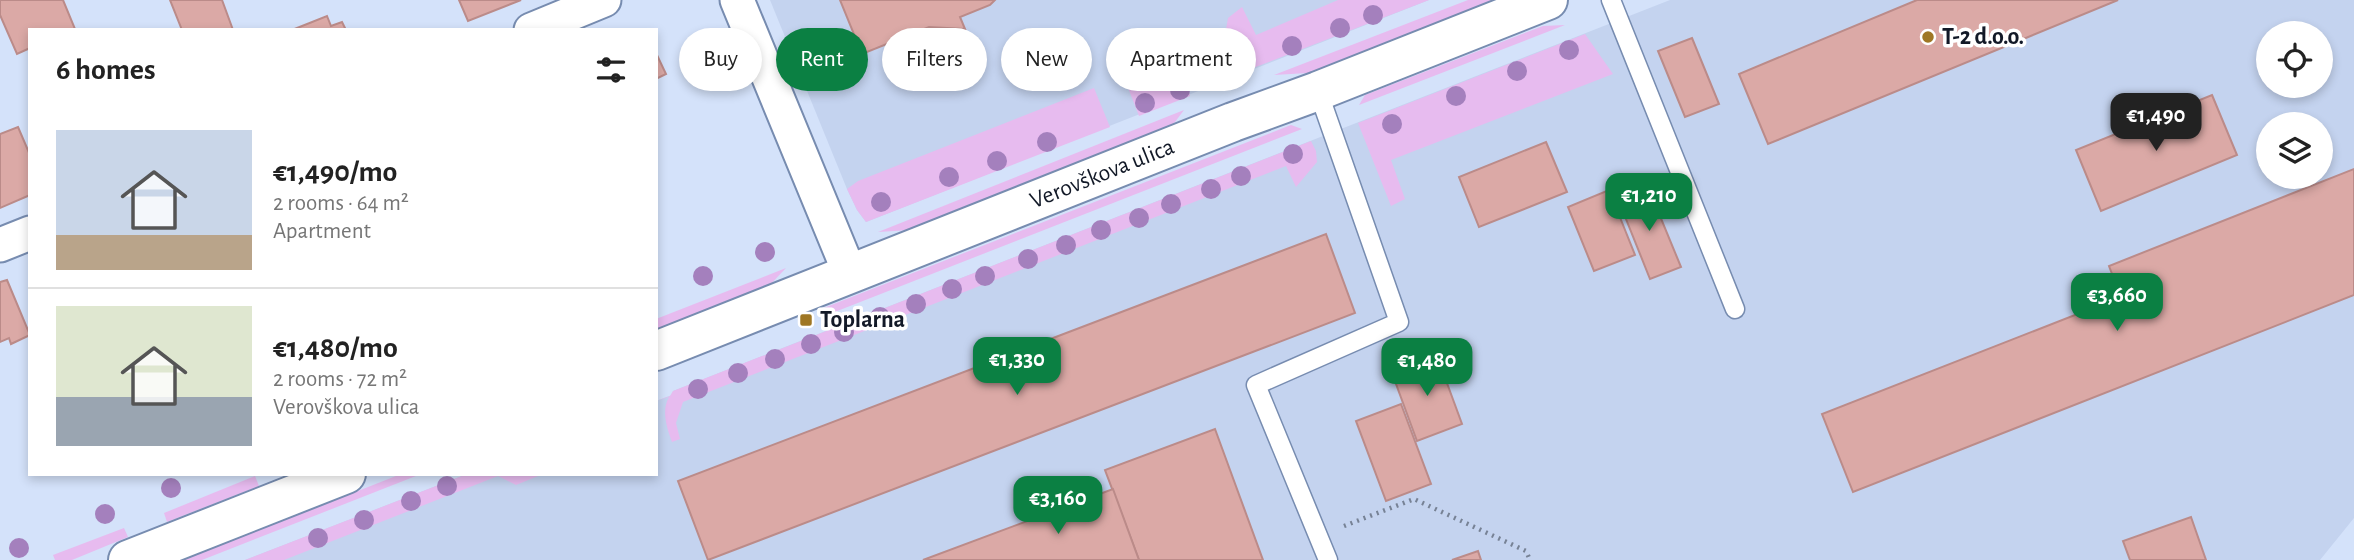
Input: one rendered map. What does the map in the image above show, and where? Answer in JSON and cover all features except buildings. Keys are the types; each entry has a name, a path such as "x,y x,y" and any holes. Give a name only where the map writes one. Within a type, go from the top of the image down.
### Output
{"street":[{"path":"536,28 604,0"},
{"path":"737,0 850,274"},
{"name":"Verovškova ulica","path":"658,350 1548,0"},
{"path":"0,245 28,234"},
{"path":"128,560 341,476"}],"lane":[{"path":"1611,0 1735,309"},
{"path":"1318,91 1399,322 1256,386 1328,560"}],"path":[{"path":"1318,536 1415,499 1526,551 1530,560"}],"shaded area":[{"path":"770,0 1429,0 1256,68 1256,28 1106,28 1106,91 1198,91 866,222 847,189 807,91 868,91 868,28 781,28"},
{"path":"1338,0 1429,0 1256,67 1256,35"},
{"path":"1468,0 1495,0 1308,73 1274,75"},
{"path":"1670,0 2354,0 2354,518 2320,560 245,560 462,476 658,476 658,400 672,395 673,391"},
{"path":"1242,7 1252,28 1226,28 1228,18"},
{"path":"1565,25 1359,105 1365,95 1543,26"},
{"path":"1585,34 1613,74 1391,160 1405,199 1391,206 1358,123"},
{"path":"1094,88 1110,127 866,222 847,189 858,181"},
{"path":"1129,91 1189,91 1190,96 1139,116"},
{"path":"1184,110 1175,122 1162,132 911,230 878,232"},
{"path":"1291,125 1302,129 822,317 821,309"},
{"path":"1311,141 1316,151 1317,162 1296,187 1286,166 683,402 676,423 680,439 672,442 665,414 669,397 658,400 670,396 673,391"},
{"path":"786,268 769,286 658,330 658,318"},
{"path":"255,476 259,486 167,522 164,513"},
{"path":"396,476 416,476 202,560 183,560"},
{"path":"462,476 498,476 284,560 245,560"},
{"path":"498,476 538,476 516,485"},
{"path":"124,528 128,537 72,560 55,560 53,555"}],"place":[{"name":"T-2 d.o.o.","path":"1928,37"},
{"name":"Toplarna","path":"806,320"}]}
